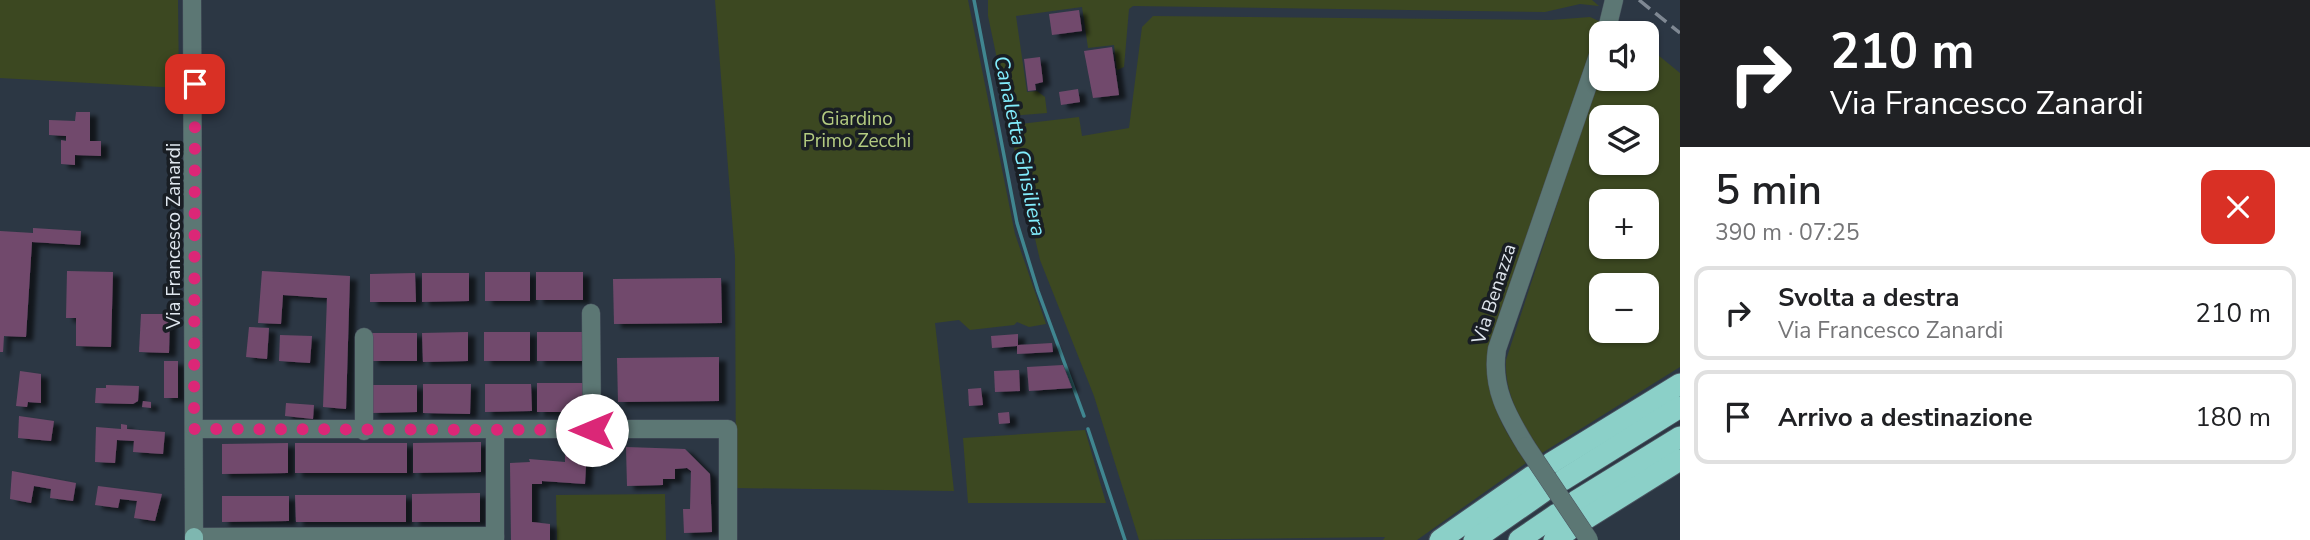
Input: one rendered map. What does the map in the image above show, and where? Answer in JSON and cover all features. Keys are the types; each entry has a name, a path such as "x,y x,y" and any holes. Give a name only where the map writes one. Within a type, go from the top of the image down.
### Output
{"highway":[{"path":"1680,384 1557,472 1680,407"},
{"path":"1680,437 1582,510 1680,460"},
{"path":"1440,540 1538,484 1474,540"},
{"path":"1518,540 1560,528"}],"street":[{"name":"Via Francesco Zanardi","path":"192,0 194,538 495,538 495,430"},
{"path":"1609,21 1614,0"},
{"name":"Via Benazza","path":"1589,82 1497,349 1497,389 1510,420 1589,540"},
{"path":"592,313 592,430"},
{"path":"363,337 364,431"},
{"path":"194,429 728,429 728,540"}],"green space":[{"path":"0,0 178,0 179,88 0,78"},
{"name":"Giardino Primo Zecchi","path":"715,0 968,0 1015,234 1046,324 1029,327 1017,322 1014,325 970,330 959,320 935,323 954,491 736,488 735,257"},
{"path":"988,0 1592,0 1599,6 1580,4 1545,12 1133,6 1129,9 1124,67 1117,70 1114,45 1088,48 1082,7 1016,16 1027,92 1037,91 1045,97 1047,113 1009,116 988,16"},
{"path":"1153,16 1551,20 1590,17 1599,21 1589,21 1589,58 1487,362 1491,392 1499,416 1526,463 1417,540 1383,540 1385,537 1139,540 1094,396 1040,260 1011,135 1011,125 1079,117 1082,136 1129,128 1142,27"},
{"path":"1659,56 1680,73 1680,367 1542,453 1512,398 1506,360 1589,107 1589,175 1659,175 1659,105 1590,105 1594,91 1659,91"},
{"path":"1085,430 1106,503 968,503 963,438"},
{"path":"665,494 666,540 557,540 556,495"}],"building":[{"path":"1079,10 1082,31 1052,35 1049,14"},
{"path":"1112,47 1119,95 1093,98 1084,51"},
{"path":"1040,57 1043,82 1035,84 1036,90 1028,91 1024,59"},
{"path":"1078,89 1080,102 1061,105 1059,92"},
{"path":"76,112 90,112 90,141 101,141 101,156 75,155 75,165 61,164 61,140 66,141 66,136 49,135 49,120 75,121"},
{"path":"33,228 81,231 80,245 32,242 26,337 4,336 3,352 0,352 0,231 33,233"},
{"path":"67,271 113,272 111,347 76,346 76,318 66,318"},
{"path":"262,271 350,276 346,409 323,407 327,298 283,295 281,324 258,323"},
{"path":"485,272 530,272 530,301 485,301"},
{"path":"536,272 583,272 583,300 536,300"},
{"path":"415,273 416,302 370,302 370,274"},
{"path":"422,273 469,273 469,301 422,302"},
{"path":"721,278 722,323 614,324 613,279"},
{"path":"141,314 170,314 169,353 139,352"},
{"path":"249,327 269,328 267,359 246,357"},
{"path":"468,332 468,361 423,362 422,333"},
{"path":"484,332 530,332 530,361 484,361"},
{"path":"537,332 583,332 583,361 537,361"},
{"path":"371,333 417,333 417,361 371,361"},
{"path":"1018,334 1018,345 1052,343 1053,352 1017,354 1017,346 992,348 991,336"},
{"path":"280,335 312,336 310,363 279,361"},
{"path":"719,357 719,401 618,402 617,358"},
{"path":"164,361 178,361 178,398 164,398"},
{"path":"1063,365 1072,388 1029,391 1027,367"},
{"path":"1019,370 1020,391 995,392 994,371"},
{"path":"20,371 41,374 41,403 28,402 27,407 16,406"},
{"path":"537,383 585,383 585,412 537,412"},
{"path":"423,384 471,384 470,414 423,413"},
{"path":"485,384 531,384 532,411 485,412"},
{"path":"106,385 139,386 138,401 133,404 95,403 96,388 106,388"},
{"path":"371,385 417,385 417,412 371,413"},
{"path":"981,388 983,405 969,406 968,389"},
{"path":"143,401 151,402 151,408 142,407"},
{"path":"286,403 314,405 313,419 285,416"},
{"path":"1009,412 1010,423 999,424 998,413"},
{"path":"19,416 54,421 51,441 18,438"},
{"path":"121,424 127,425 127,429 165,432 163,454 133,452 134,441 117,440 115,463 95,462 96,427 121,429"},
{"path":"481,442 481,472 413,473 413,443"},
{"path":"288,443 288,473 222,474 222,444"},
{"path":"295,443 407,443 407,473 295,473"},
{"path":"626,447 685,449 710,474 712,532 684,533 683,509 690,509 691,471 687,468 675,469 675,479 663,479 663,485 627,486"},
{"path":"565,448 587,448 585,484 542,481 542,484 532,484 532,522 550,524 550,540 511,540 510,463 530,462 529,459 565,462"},
{"path":"12,471 76,483 73,501 50,498 51,489 34,486 31,503 10,499"},
{"path":"98,486 162,494 155,521 134,518 137,501 120,499 118,508 95,505"},
{"path":"480,493 480,522 412,522 412,494"},
{"path":"295,495 406,495 406,522 296,522"},
{"path":"222,496 289,496 289,521 222,522"}],"waterway":[{"name":"Canaletta Ghisiliera","path":"974,0 1017,223 1038,291 1084,416"},
{"name":"Canaletta Ghisiliera","path":"1088,429 1125,540"}],"railway":[{"path":"1639,0 1680,33"}],"route":[{"path":"195,84 194,429 592,430"}]}
